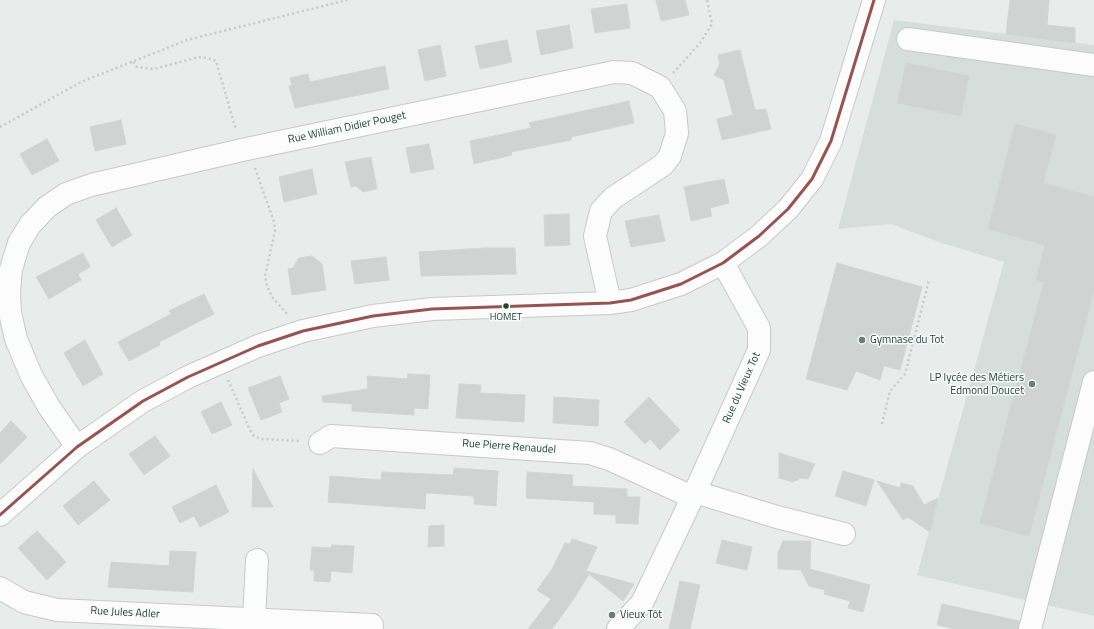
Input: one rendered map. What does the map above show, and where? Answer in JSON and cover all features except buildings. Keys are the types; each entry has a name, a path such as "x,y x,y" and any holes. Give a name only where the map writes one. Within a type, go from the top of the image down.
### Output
{"street":[{"path":"0,515 76,447 143,401 220,362 258,346 303,331 373,316 432,309 610,303 650,295 681,284 723,263 759,236 788,209 812,178 831,141 874,0"},
{"path":"908,39 1094,65"},
{"name":"Rue William Didier Pouget","path":"76,447 49,407 31,375 16,340 10,306 11,269 19,243 30,225 47,207 66,194 91,185 242,150 614,72 632,73 660,87"},
{"path":"610,303 595,236 597,223 601,211 613,198 663,164 670,156 677,133 677,124 675,111 660,87"},
{"name":"Rue du Vieux Tot","path":"626,626 642,602 694,494 759,350 759,328 723,263"},
{"path":"1030,629 1094,382"},
{"name":"Rue Pierre Renaudel","path":"320,442 331,436 590,453 609,459 694,494"},
{"path":"694,494 844,534"},
{"path":"254,619 257,560"},
{"name":"Rue Jules Adler","path":"0,588 24,602 57,610 372,625"}],"path":[{"path":"0,127 81,82 187,40 347,0"},
{"path":"660,87 700,43 712,24 707,0"},
{"path":"882,424 890,391 905,374 929,280"},
{"path":"220,362 254,436 262,439 320,442"}],"shaded area":[{"name":"LP lycée des Métiers Edmond Doucet","path":"894,20 1094,45 1094,616 917,575 1004,262 939,242 891,224 838,229"}],"transit line":[{"path":"0,515 77,447 143,401 188,377 258,346 303,331 373,316 432,309 610,303 631,300 681,284 723,263 759,236 788,209 812,179 831,141 874,0"}],"place":[{"name":"HOMET","path":"506,306"},
{"name":"Gymnase du Tot","path":"862,340"},
{"name":"LP lycée des Métiers Edmond Doucet","path":"1032,384"},
{"name":"Vieux Tôt","path":"612,615"}]}
